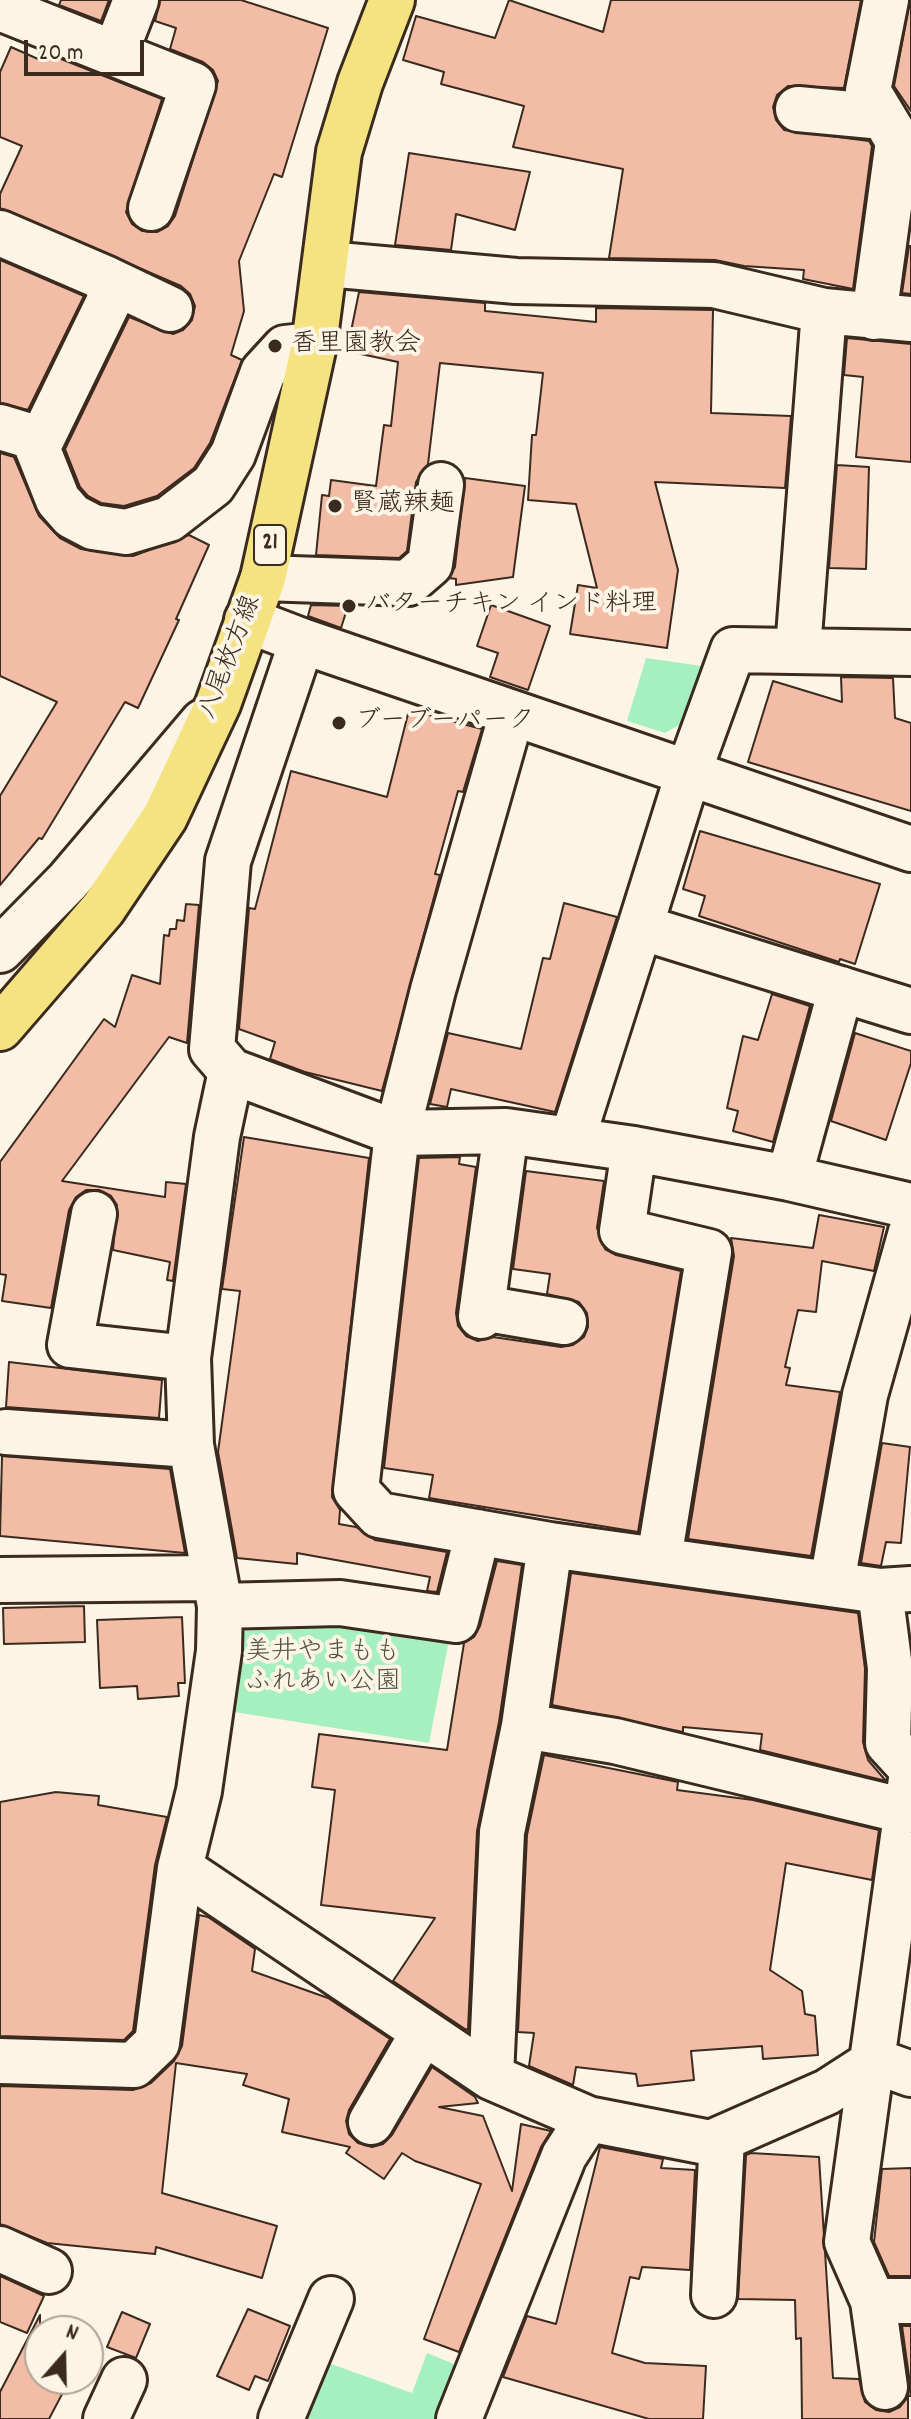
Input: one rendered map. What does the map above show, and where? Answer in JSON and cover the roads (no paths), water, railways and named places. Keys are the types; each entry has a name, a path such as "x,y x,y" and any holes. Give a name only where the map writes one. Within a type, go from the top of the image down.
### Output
{"main road":[{"name":"八尾枚方線","path":"0,1028 112,896 165,817 218,704 263,578 314,345 327,264 339,152 360,83 392,0"}],"street":[{"path":"115,54 136,0"},
{"path":"327,264 516,281 714,285 824,311 893,318 898,141 868,91 886,0"},
{"path":"0,8 193,85 151,208"},
{"path":"798,109 883,117"},
{"path":"0,233 170,309"},
{"path":"38,447 110,299 107,279"},
{"path":"798,649 824,311"},
{"path":"0,427 33,437 58,500 72,516 93,527 126,532 169,519 213,485 233,454 263,372 285,348 314,345"},
{"path":"263,578 408,583 430,564 441,485"},
{"path":"247,620 392,681 512,713 911,849"},
{"path":"302,641 228,861 212,1049 231,1071 397,1133 506,1131 572,1140 789,1178 911,1206"},
{"path":"572,1140 689,771 733,650 911,653"},
{"path":"0,950 68,881 218,704"},
{"path":"512,713 433,990 397,1133 356,1490 379,1515 550,1545 896,1590 888,1743 911,1768"},
{"path":"640,927 911,1011"},
{"path":"789,1178 841,989"},
{"path":"0,2061 134,2065 157,2043 180,1868 199,1791 219,1651 217,1592 191,1445 188,1358 217,1137 231,1071"},
{"path":"506,1131 482,1312 564,1322"},
{"path":"634,1149 622,1231 709,1252 659,1559"},
{"path":"94,1214 70,1345 188,1358"},
{"path":"832,1583 865,1395 911,1232"},
{"path":"6,1432 191,1445"},
{"path":"0,1580 217,1592 340,1603 456,1620 478,1532"},
{"path":"491,2077 502,1832 524,1726 550,1545"},
{"path":"524,1726 908,1795 893,2067 847,2242 892,2301 885,2387"},
{"path":"180,1868 491,2077 588,2119 711,2143 893,2067"},
{"path":"371,2122 423,2033"},
{"path":"459,2419 564,2156 588,2119"},
{"path":"714,2295 722,2138"},
{"path":"0,2249 49,2271"},
{"path":"281,2419 331,2299"},
{"path":"106,2419 124,2380"}],"place":[{"name":"香里園教会","path":"275,346"},
{"name":"賢蔵辣麺","path":"335,506"},
{"name":"バターチキン インド料理","path":"349,606"},
{"name":"ブーブーパーク","path":"339,723"}],"park label":[{"name":"美井やまもも ふれあい公園","path":"323,1669"}]}
